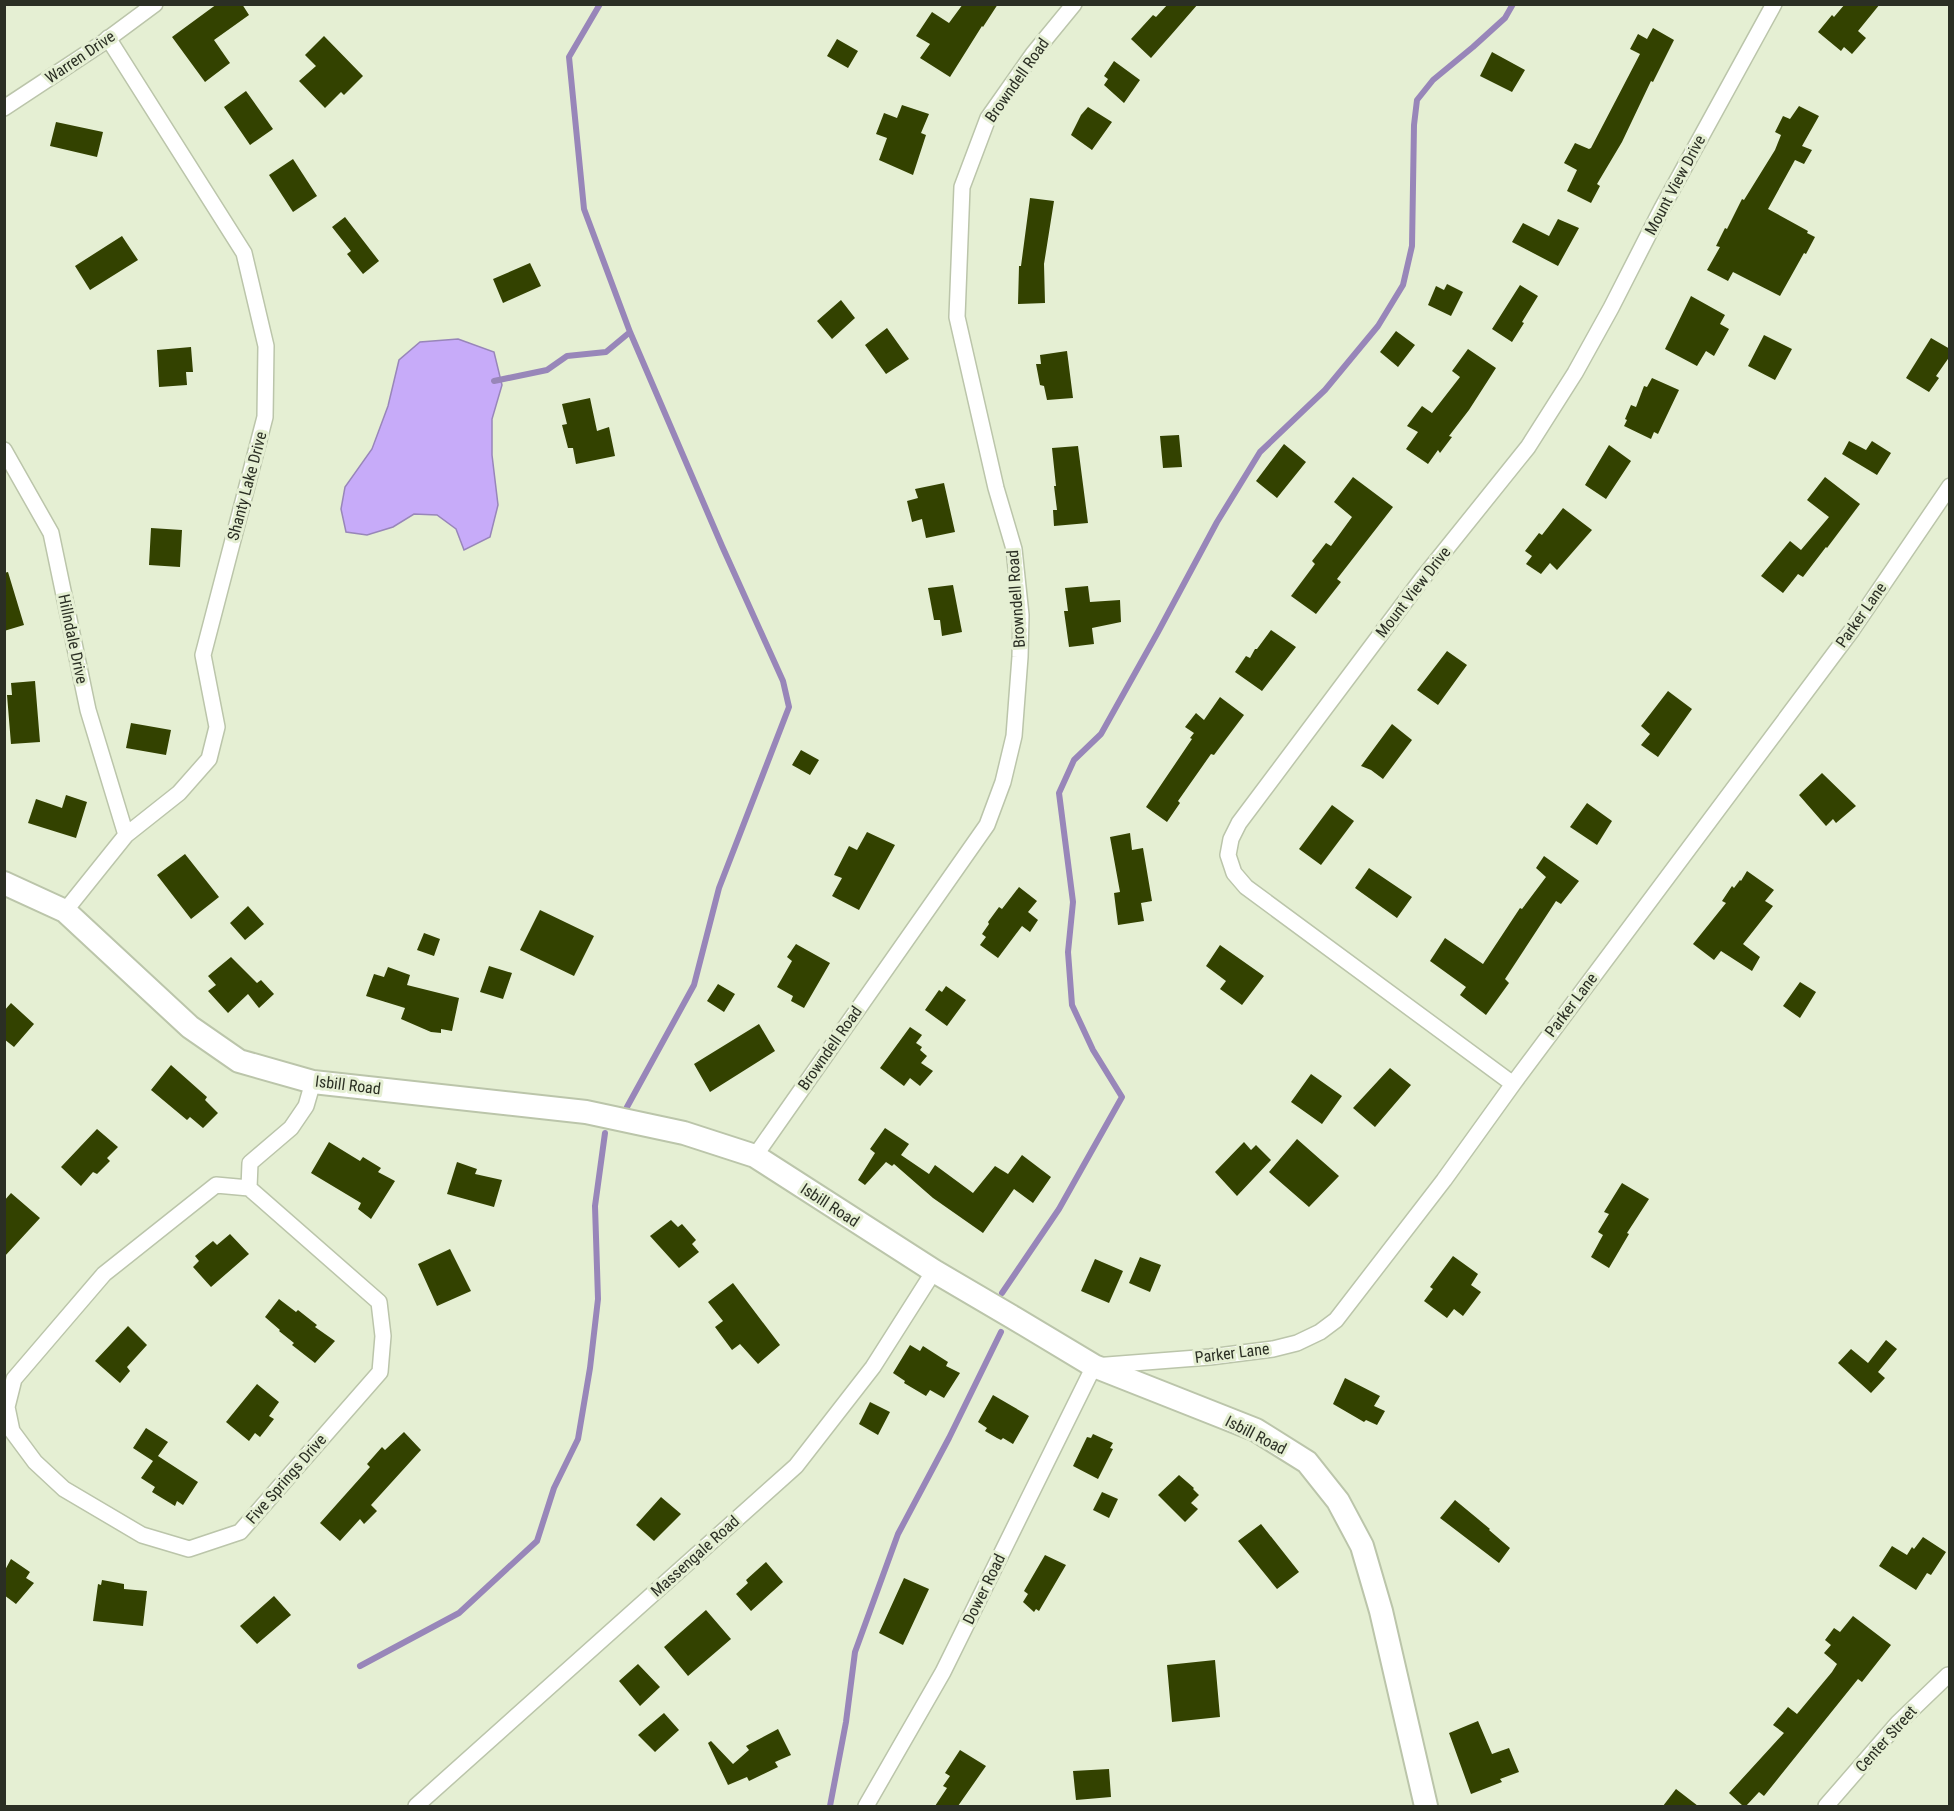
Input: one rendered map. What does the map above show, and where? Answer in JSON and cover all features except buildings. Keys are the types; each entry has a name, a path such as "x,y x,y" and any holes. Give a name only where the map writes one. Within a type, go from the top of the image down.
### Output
{"street":[{"name":"Warren Drive","path":"4,108 155,4"},
{"name":"Browndell Road","path":"755,1156 987,825 1003,782 1014,736 1021,615 1014,549 996,488 957,317 962,187 988,118 1033,54 1074,4"},
{"name":"Mount View Drive","path":"1513,1084 1246,887 1234,873 1228,855 1230,844 1239,823 1283,763 1422,579 1528,447 1575,373 1774,4"},
{"name":"Shanty Lake Drive","path":"65,911 126,835 179,793 209,759 217,727 203,655 265,417 266,346 244,253 108,38"},
{"name":"Hillndale Drive","path":"4,450 51,533 88,710 126,835"},
{"name":"Parker Lane","path":"1094,1366 1210,1357 1272,1349 1297,1343 1320,1332 1336,1320 1444,1180 1852,630 1950,486"},
{"name":"Isbill Road","path":"4,883 65,911 190,1027 239,1061 313,1082 586,1112 684,1133 755,1156 934,1271 1094,1366 1256,1430 1307,1462 1338,1501 1362,1546 1382,1611 1426,1806"},
{"path":"249,1188 250,1163 291,1128 306,1106 313,1082"},
{"name":"Five Springs Drive","path":"216,1185 249,1188 379,1302 383,1336 380,1372 240,1532 189,1550 142,1535 64,1489 35,1462 12,1431 8,1407 14,1379 104,1274 216,1185"},
{"name":"Massengale Road","path":"416,1806 796,1466 873,1367 934,1271"},
{"name":"Dower Road","path":"866,1806 943,1672 1094,1366"},
{"name":"Center Street","path":"1826,1806 1898,1723 1948,1675"}],"shaded area":[{"path":"458,339 494,352 502,385 492,419 492,455 498,505 490,537 464,550 456,529 437,515 414,514 393,527 367,535 346,532 341,509 345,487 372,449 388,406 399,360 420,342"}],"waterway":[{"path":"600,4 569,57 584,209 630,332 783,681 789,707 719,888 694,985 627,1107"},
{"path":"1002,1293 1059,1209 1122,1097 1093,1050 1072,1005 1068,952 1073,902 1059,793 1074,760 1101,734 1217,522 1260,452 1325,390 1378,326 1403,285 1412,246 1414,125 1417,100 1433,80 1505,18 1513,4"},
{"path":"494,381 547,370 567,356 606,352 630,332"},
{"path":"360,1666 459,1613 537,1541 554,1488 578,1439 590,1368 598,1299 595,1206 605,1133"},
{"path":"830,1806 846,1722 855,1652 898,1534 949,1438 1001,1332"}]}
